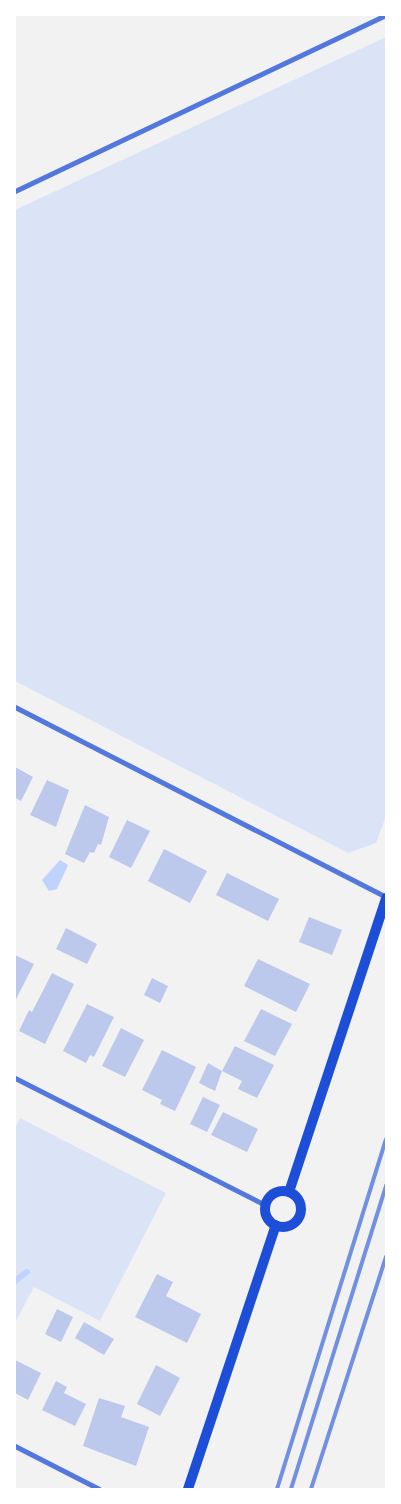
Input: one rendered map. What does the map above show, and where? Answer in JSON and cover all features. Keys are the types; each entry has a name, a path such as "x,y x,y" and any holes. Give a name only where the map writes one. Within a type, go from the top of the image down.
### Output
{"main road":[{"path":"289,1192 386,897"},
{"path":"289,1192 300,1205 300,1215 289,1226 276,1225 268,1219 265,1204 272,1195 289,1192"},
{"path":"188,1489 276,1225"}],"street":[{"path":"15,191 386,15"},
{"path":"15,707 386,897"},
{"path":"15,1078 265,1204"},
{"path":"15,1446 99,1489"}],"shaded area":[{"path":"386,37 386,816 376,843 348,853 15,681 15,210"},
{"path":"20,1118 166,1193 100,1321 34,1287 15,1323 15,1128"}],"water":[{"path":"60,860 68,865 57,889 49,891 42,880"}],"building":[{"path":"15,767 33,777 21,801 15,798"},
{"path":"47,780 69,790 56,827 30,815"},
{"path":"85,805 109,817 101,845 98,844 94,853 90,852 84,863 65,854"},
{"path":"127,820 150,831 131,868 109,857"},
{"path":"164,849 207,871 190,903 148,881"},
{"path":"227,873 279,899 268,921 216,895"},
{"path":"309,917 342,930 332,955 299,942"},
{"path":"66,928 97,944 87,964 56,949"},
{"path":"15,955 34,964 15,1001"},
{"path":"258,959 310,984 296,1012 244,986"},
{"path":"52,973 74,984 45,1044 19,1031 29,1010 32,1012"},
{"path":"152,978 168,986 160,1003 144,995"},
{"path":"87,1004 114,1017 94,1057 90,1055 86,1063 63,1051"},
{"path":"261,1009 292,1024 275,1056 244,1041"},
{"path":"121,1028 144,1040 125,1077 102,1066"},
{"path":"235,1046 274,1065 257,1098 238,1089 242,1081 222,1071"},
{"path":"162,1050 196,1067 175,1111 160,1104 162,1100 142,1090"},
{"path":"208,1063 222,1071 215,1091 199,1083"},
{"path":"203,1097 220,1105 207,1132 190,1124"},
{"path":"223,1112 258,1129 247,1152 211,1135"},
{"path":"157,1274 173,1282 166,1296 201,1314 187,1343 135,1317"},
{"path":"57,1309 73,1317 61,1342 45,1334"},
{"path":"84,1322 114,1339 104,1355 75,1338"},
{"path":"15,1360 41,1373 28,1400 15,1393"},
{"path":"156,1365 180,1378 160,1416 137,1404"},
{"path":"56,1381 67,1387 64,1393 86,1404 75,1426 42,1410"},
{"path":"99,1398 125,1406 121,1417 149,1427 136,1466 83,1446"}],"waterway":[{"path":"15,1281 27,1272"}],"railway":[{"path":"277,1489 386,1140"},
{"path":"291,1489 386,1186"},
{"path":"311,1489 386,1257"}]}
